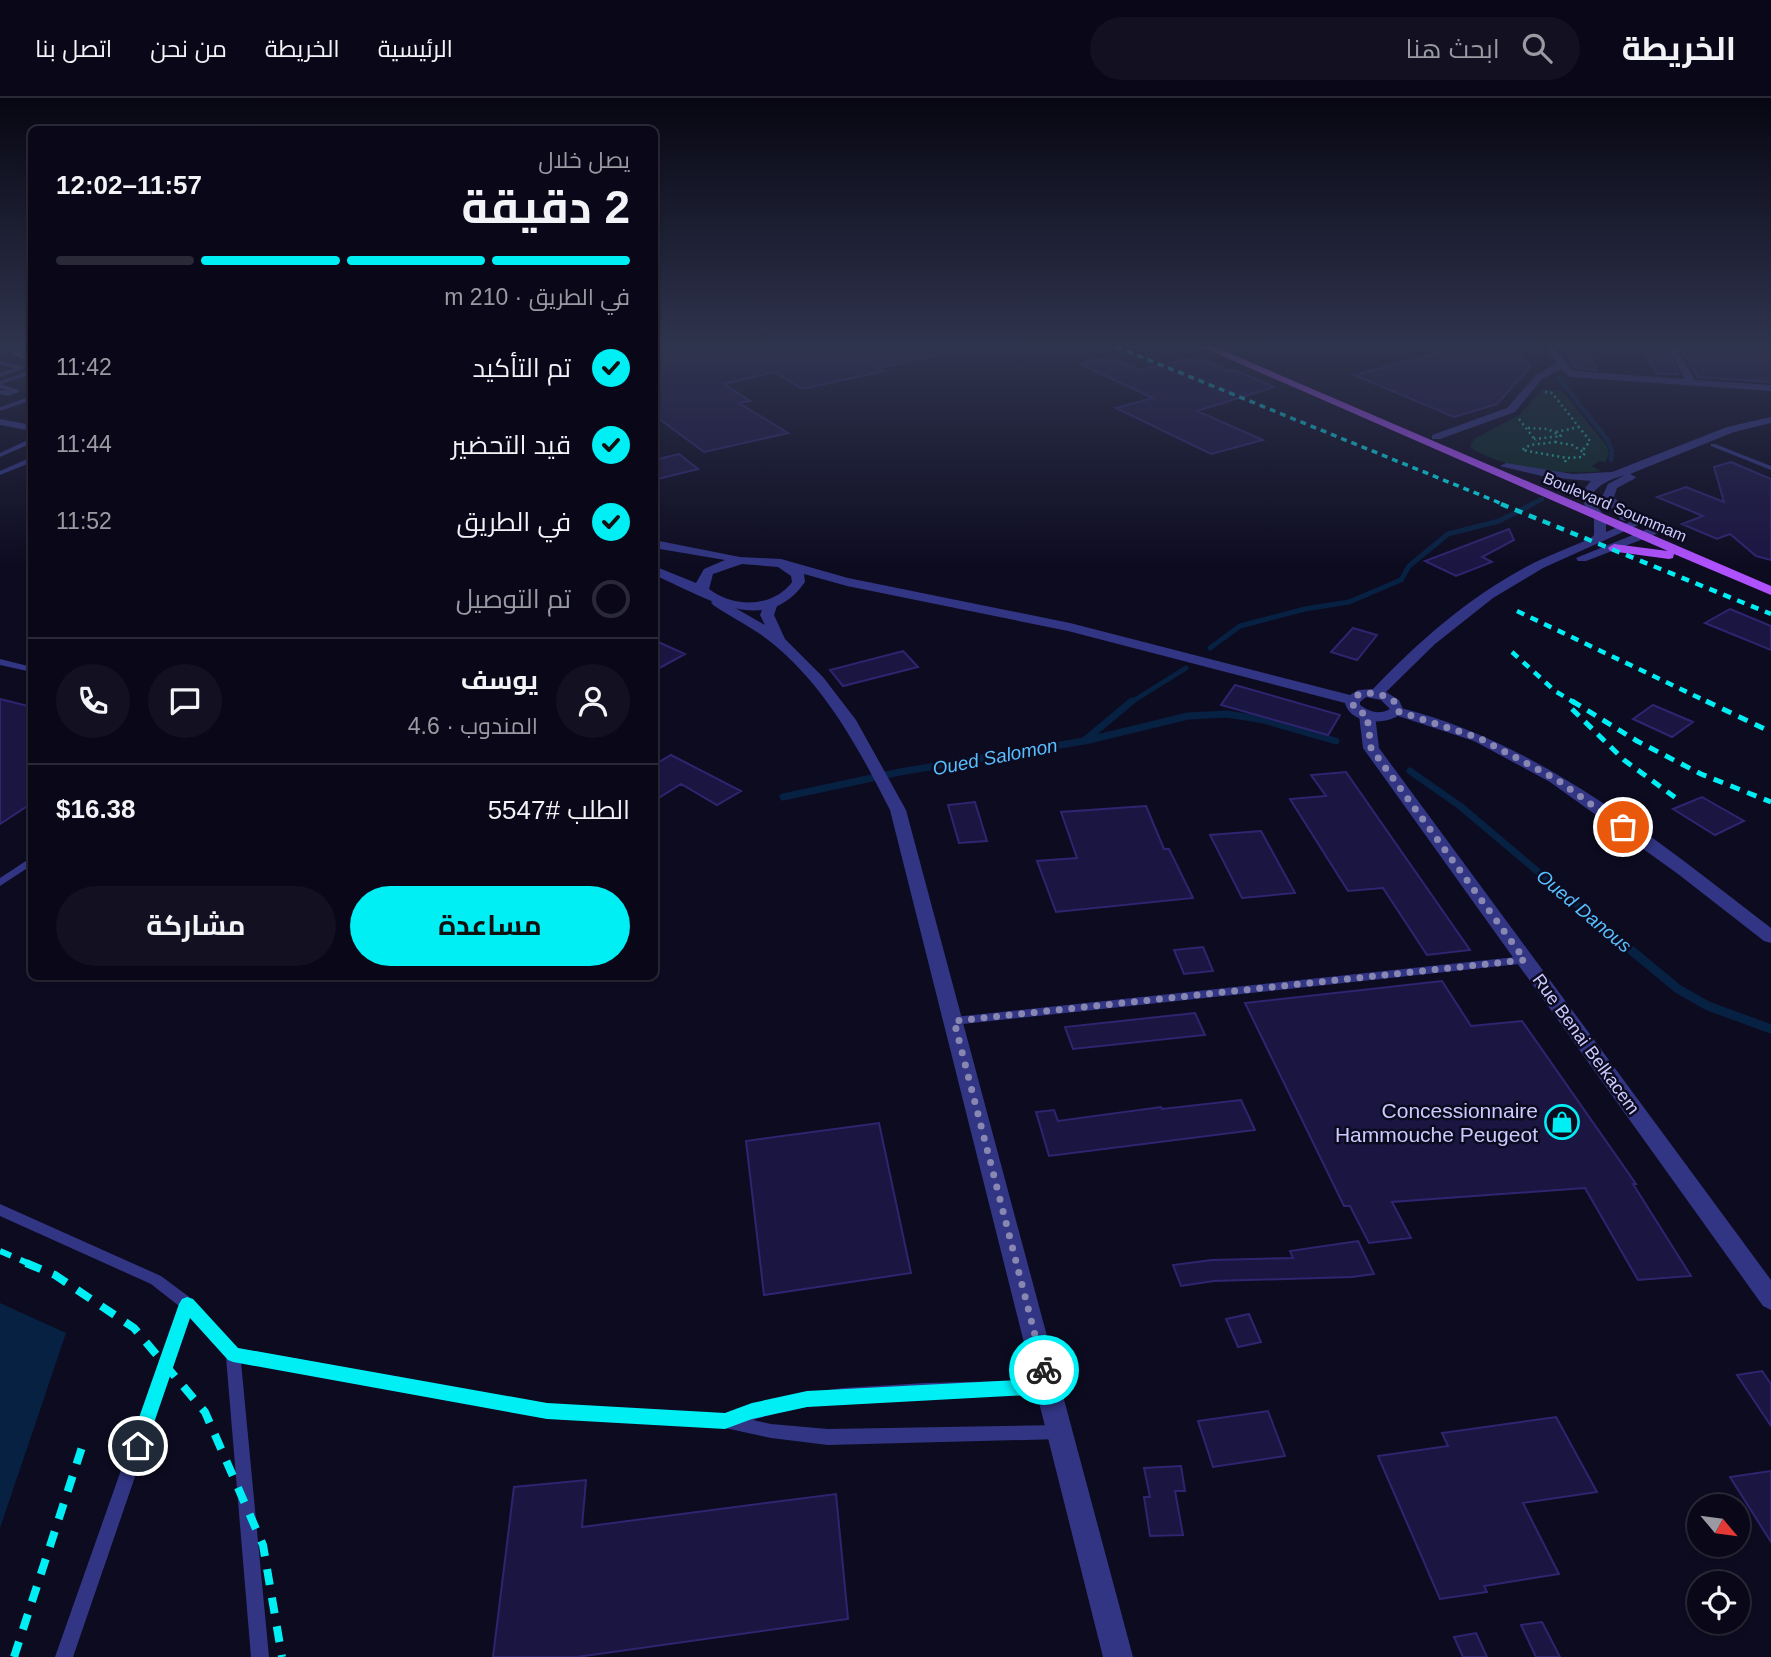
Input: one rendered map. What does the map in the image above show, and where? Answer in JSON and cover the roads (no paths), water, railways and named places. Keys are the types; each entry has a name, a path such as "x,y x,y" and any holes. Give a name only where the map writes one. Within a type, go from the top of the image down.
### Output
{"main road":[{"name":"Boulevard Soummam","path":"1381,420 1507,472"},
{"name":"Boulevard Soummam","path":"1396,420 1600,517 1632,526"},
{"name":"Boulevard Soummam","path":"1547,483 1710,561"},
{"name":"Boulevard Soummam","path":"1655,530 1710,561"},
{"path":"1614,548 1710,561 1771,578"},
{"path":"1710,561 1771,591"}],"street":[{"path":"1436,437 1483,420"},
{"path":"1595,541 1600,535 1600,517 1587,500 1587,493 1594,483 1730,429 1771,420"},
{"path":"0,422 28,427"},
{"path":"1632,526 1608,497 1612,486 1626,478 1740,434 1771,426"},
{"path":"0,434 28,439"},
{"path":"1507,472 1567,476 1613,475"},
{"path":"1507,472 1547,483 1594,483 1626,478"},
{"path":"1510,584 1614,548 1632,526"},
{"path":"1376,694 1446,626 1466,610 1531,569 1632,526 1655,530"},
{"path":"658,545 742,560 769,560 847,582 1070,627 1352,700"},
{"path":"702,590 701,582 705,574 727,563 742,560"},
{"path":"790,567 797,574 799,582 795,590"},
{"path":"658,572 702,590 779,641 806,667 860,735 898,810 1118,1657"},
{"path":"718,601 744,606 771,603 795,590 847,582"},
{"path":"771,603 767,615 779,641"},
{"path":"1352,700 1358,695 1376,694 1395,702 1397,711"},
{"path":"1352,700 1353,707 1367,715 1389,716 1397,711"},
{"path":"1397,711 1479,738 1556,779 1684,870 1771,937"},
{"name":"Rue Benai Belkacem","path":"1367,715 1371,748 1771,1299"}],"lane":[{"path":"0,454 28,442"},
{"path":"1713,445 1771,468"},
{"path":"0,473 28,461"},
{"path":"0,662 28,669"},
{"path":"0,883 28,863"},
{"path":"954,1021 1525,960"},
{"path":"0,1210 156,1280 187,1304 233,1354 547,1411 725,1421 771,1432 828,1437 1060,1432"},
{"path":"64,1657 187,1304"},
{"path":"233,1354 260,1657"},
{"path":"725,1421 752,1411 807,1399 1048,1387"}],"water":[{"path":"0,1303 66,1333 0,1528"}],"waterway":[{"name":"Oued Salomon","path":"1591,420 1608,441 1612,451 1611,460"},
{"name":"Oued Salomon","path":"1530,505 1542,499"},
{"name":"Oued Salomon","path":"1210,648 1240,626 1305,609 1349,602 1401,580 1409,566 1448,534 1499,521 1533,504"},
{"name":"Oued Salomon","path":"1130,703 1186,668"},
{"name":"Oued Salomon","path":"783,797 900,772 1084,741 1132,701"},
{"name":"Oued Danous","path":"1085,741 1188,716 1227,714 1264,720 1336,741"},
{"name":"Oued Danous","path":"1410,771 1460,806 1633,952"},
{"name":"Oued Danous","path":"1631,950 1678,989 1708,1006 1771,1029"}],"railway":[{"path":"1296,420 1505,505"},
{"path":"1501,504 1771,614"},
{"path":"1517,611 1710,703"},
{"path":"1512,652 1555,691 1575,703"},
{"path":"1572,701 1637,741 1701,774 1771,802"},
{"path":"1706,701 1771,732"},
{"path":"1572,709 1624,760 1680,801"},
{"path":"0,1251 30,1264"},
{"path":"26,1263 55,1275 134,1328 205,1412 263,1545 282,1657"},
{"path":"14,1657 84,1441"}],"place":[{"name":"Concessionnaire Hammouche Peugeot","path":"1562,1122"}]}
